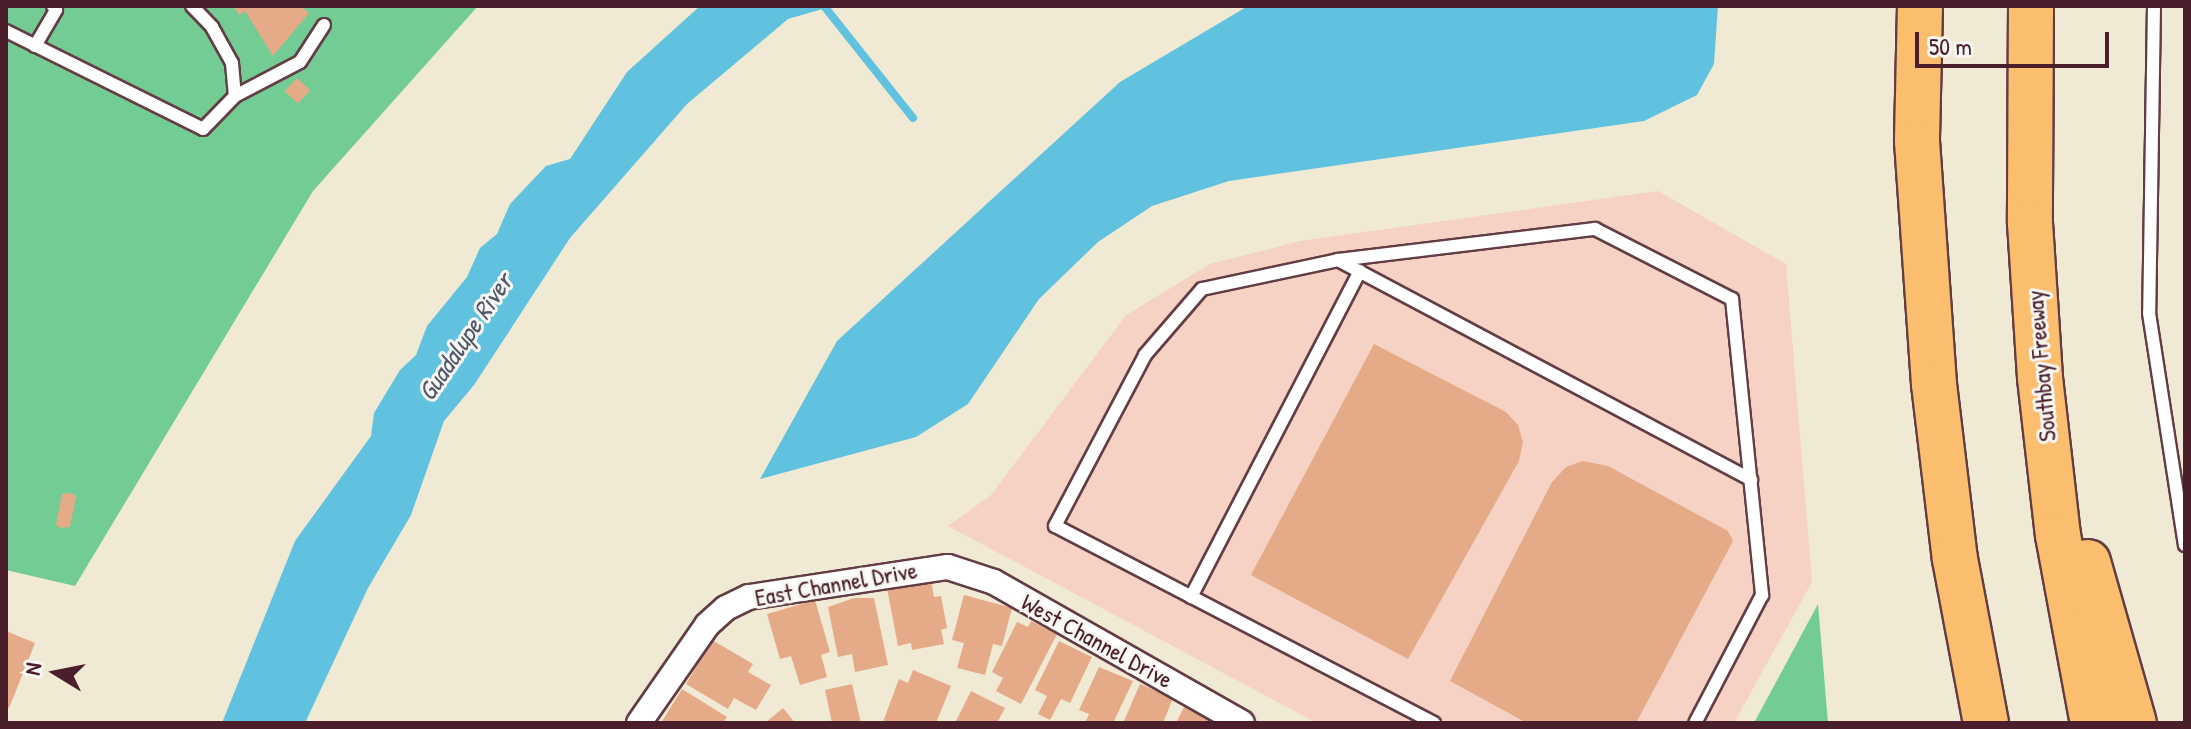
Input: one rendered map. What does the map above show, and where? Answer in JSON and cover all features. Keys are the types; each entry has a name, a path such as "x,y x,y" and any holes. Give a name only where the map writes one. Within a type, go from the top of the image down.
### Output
{"highway":[{"path":"1920,6 1919,201 1934,384 1955,559 1986,723"},
{"name":"Southbay Freeway","path":"2031,6 2030,223 2040,378 2058,535 2093,723"},
{"path":"2040,378 2134,723"},
{"path":"1934,384 1917,489 1955,723"}],"street":[{"name":"East Channel Drive","path":"639,723 707,625 726,608 749,597 948,567"},
{"name":"West Channel Drive","path":"948,567 994,582 1242,723"}],"lane":[{"path":"35,46 56,10 53,6"},
{"path":"192,6 212,27 232,63 235,96"},
{"path":"2154,6 2149,313 2185,545"},
{"path":"6,31 203,129 235,96 300,62 324,25"},
{"path":"1434,723 1055,526 1145,355 1202,289 1338,260 1595,229 1732,299 1762,595 1695,723"},
{"path":"1338,260 1751,480"},
{"path":"1191,597 1360,271"}],"shaded area":[{"path":"1658,191 1786,264 1812,582 1734,723 1317,723 948,526 991,495 1126,315 1210,264 1300,241"}],"green space":[{"path":"6,6 478,6 313,191 75,586 6,570"},
{"path":"1818,604 1828,723 1754,723"}],"water":[{"name":"Guadalupe River","path":"700,6 833,6 788,19 687,104 570,238 474,385 444,421 411,515 368,588 305,723 222,723 295,541 371,436 374,413 400,370 416,355 427,326 467,277 480,248 497,234 510,204 546,166 570,159 627,72"},
{"path":"1248,6 1718,6 1714,64 1697,95 1644,121 1229,181 1152,206 1098,242 1039,299 968,404 916,437 760,479 837,341 1120,82"}],"building":[{"path":"233,6 300,6 309,13 273,56 245,11 239,15"},
{"path":"297,78 310,90 298,103 285,91"},
{"path":"1374,344 1506,412 1518,425 1523,442 1519,461 1408,659 1251,575"},
{"path":"1583,461 1608,466 1728,531 1733,541 1636,723 1527,723 1450,681 1552,482 1566,467"},
{"path":"62,494 76,496 70,527 61,528 56,525"},
{"path":"931,580 934,597 941,596 947,628 941,630 944,644 912,650 911,643 898,646 887,588"},
{"path":"964,595 1012,608 1002,646 993,644 985,675 957,668 964,643 952,640"},
{"path":"854,598 874,598 888,665 855,672 852,654 838,657 828,607"},
{"path":"815,600 830,652 821,655 827,677 800,685 791,656 780,659 767,614"},
{"path":"1031,621 1057,634 1021,704 996,691 1003,678 992,672 1017,622 1028,627"},
{"path":"6,631 35,643 9,708 6,707"},
{"path":"712,640 753,664 748,672 771,685 756,710 734,698 728,709 686,684"},
{"path":"1059,641 1092,657 1070,703 1061,699 1050,720 1038,714 1047,696 1035,690"},
{"path":"1099,667 1133,681 1113,723 1085,723 1089,714 1079,710"},
{"path":"913,670 951,686 936,723 883,722 899,679 908,683"},
{"path":"852,684 861,723 832,723 825,690"},
{"path":"1140,684 1173,698 1163,723 1123,723"},
{"path":"682,689 727,717 723,723 661,723"},
{"path":"971,691 1005,708 997,723 955,723"},
{"path":"1184,707 1217,723 1176,723"},
{"path":"783,708 795,723 765,723"}],"waterway":[{"path":"824,6 913,118"}]}
